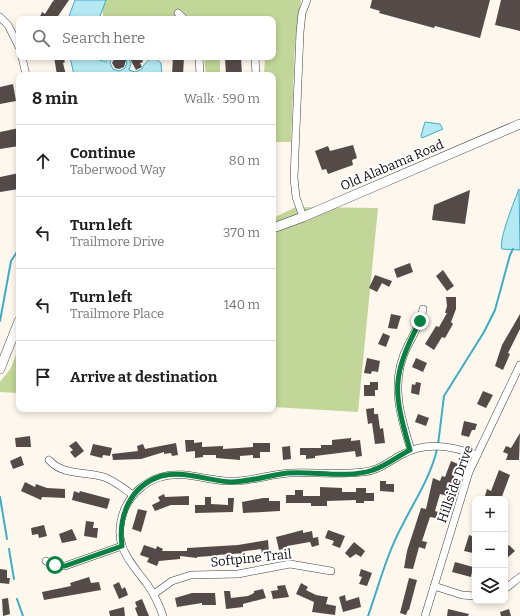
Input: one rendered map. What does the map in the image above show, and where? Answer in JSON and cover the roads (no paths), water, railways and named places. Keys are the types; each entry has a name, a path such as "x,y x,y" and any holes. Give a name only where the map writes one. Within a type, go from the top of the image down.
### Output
{"street":[{"path":"303,217 296,197 294,178 300,32 302,13 307,0"},
{"path":"178,13 181,16"},
{"path":"0,17 8,25 16,41"},
{"path":"23,60 25,72"},
{"path":"199,60 200,72"},
{"path":"255,60 256,72"},
{"name":"Old Alabama Road","path":"276,227 303,217 520,124"},
{"path":"410,450 399,410 398,382 403,356 420,321 423,309"},
{"path":"0,369 16,329"},
{"name":"Hillside Drive","path":"425,616 460,496 477,455 520,365"},
{"path":"163,616 154,594 130,563 122,546 120,532 121,520 126,506 133,495 150,481 172,474 231,482 289,473 364,472 380,467 410,450 424,446 440,445 477,455"},
{"path":"49,460 55,467 62,471 106,478 133,495"},
{"path":"46,561 55,565 65,566 122,546"},
{"name":"Softpine Trail","path":"154,594 172,581 191,575 238,574 290,564 331,571"},
{"path":"508,587 520,577"},
{"path":"434,586 462,595 472,596"}],"water":[{"path":"75,0 106,0 100,16 69,16"},
{"path":"71,60 99,60 106,62 107,60 111,60 110,63 113,69 119,71 125,68 126,60 129,60 131,63 129,70 135,72 73,72"},
{"path":"149,60 157,60 161,63 162,72 135,72 142,69 145,63"},
{"path":"425,122 440,124 443,129 422,138 421,136"},
{"path":"519,189 520,250 502,249 502,238"}],"waterway":[{"path":"438,445 444,396 484,332 495,310 513,249"},
{"path":"0,321 11,261 16,254"},
{"path":"368,616 392,546 427,478 437,449"},
{"path":"0,497 7,539"},
{"path":"9,549 14,579"},
{"path":"17,599 23,616"}]}
